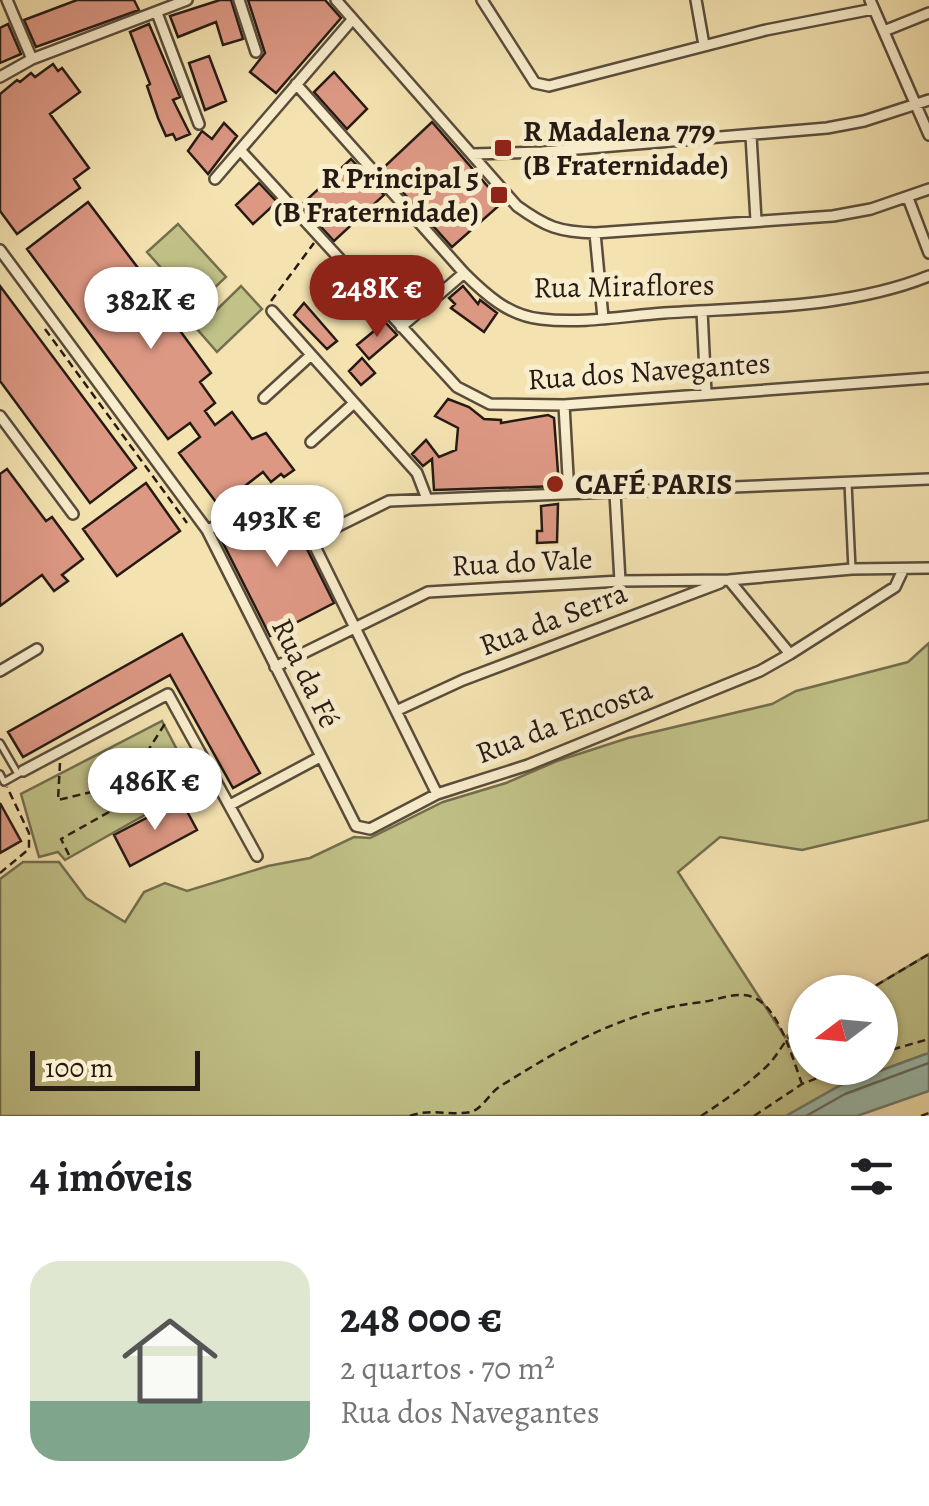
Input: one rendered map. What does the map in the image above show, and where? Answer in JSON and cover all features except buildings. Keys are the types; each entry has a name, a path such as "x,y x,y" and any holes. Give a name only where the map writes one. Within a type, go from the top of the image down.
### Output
{"street":[{"path":"7,0 30,55"},
{"path":"0,77 30,55 187,0"},
{"path":"239,0 256,52"},
{"path":"336,0 517,206 544,226 595,233 832,216 908,198 929,189"},
{"path":"482,0 534,83 549,86 871,4 929,134"},
{"path":"696,0 704,45"},
{"path":"884,31 929,12"},
{"path":"157,13 199,124"},
{"path":"215,179 352,20"},
{"name":"Rua Miraflores","path":"296,84 464,273 510,311 540,320 702,311 850,298 902,287 929,276"},
{"path":"472,154 751,136 864,121 929,100"},
{"path":"751,136 756,220"},
{"name":"Rua dos Navegantes","path":"240,151 458,386 490,404 564,406 929,378"},
{"path":"908,198 929,253"},
{"path":"595,233 603,318"},
{"name":"Rua da Fé","path":"0,250 206,530 356,826"},
{"path":"401,327 464,273"},
{"path":"272,311 417,472 427,499"},
{"path":"702,311 706,393"},
{"path":"264,398 311,355"},
{"path":"311,442 354,402"},
{"path":"564,406 569,494"},
{"path":"0,416 73,514"},
{"path":"312,539 389,501 929,479"},
{"path":"615,493 620,581"},
{"path":"206,530 289,494 437,794"},
{"path":"729,580 852,569 929,568"},
{"name":"Rua da Encosta","path":"356,826 370,828 437,794 528,765 760,671 895,587 902,570"},
{"path":"729,580 790,654"},
{"name":"Rua do Vale","path":"275,667 428,592 620,581 729,580"},
{"name":"Rua da Serra","path":"398,710 462,680 729,580"},
{"path":"0,671 36,649"},
{"path":"20,773 168,694 256,856"},
{"path":"230,805 320,757"}],"lane":[{"path":"848,482 852,569"},
{"path":"0,743 20,773 4,782 0,774"}],"path":[{"path":"272,311 270,302 316,240"},
{"path":"45,330 186,524 190,522 199,533 206,530"},
{"path":"69,855 60,839 109,812 166,722"},
{"path":"54,753 62,766 58,800 191,768"},
{"path":"0,873 29,849 29,834 4,782"},
{"path":"894,975 929,954"},
{"path":"410,1116 426,1111 467,1114 496,1089 576,1040 680,1003 752,996 764,1004 788,1043"},
{"path":"701,1116 765,1068 786,1037"},
{"path":"898,1047 929,1039"},
{"path":"754,1116 800,1085"},
{"path":"921,1116 929,1113"}],"green space":[{"path":"178,224 226,277 195,306 147,252"},
{"path":"241,286 262,309 217,352 197,329"},
{"path":"929,643 929,820 802,850 720,837 678,872 785,1037 788,1035 788,1085 841,1085 786,1116 0,1116 0,879 23,862 59,862 86,898 125,922 144,892 165,883 187,891 268,866 310,858 354,837 370,838 443,802 506,783 557,761 628,738 772,704 796,691 908,662"},
{"path":"162,721 196,786 65,860 58,852 39,857 21,794"},
{"path":"929,954 929,1053 898,1064 898,975 894,975"}],"water":[{"path":"929,1053 929,1091 857,1116 786,1116 841,1085 898,1085 898,1064"}],"place":[{"name":"R Madalena 779 (B Fraternidade)","path":"503,148"},
{"name":"R Principal 5 (B Fraternidade)","path":"499,195"},
{"name":"CAFÉ PARIS","path":"555,484"}]}
